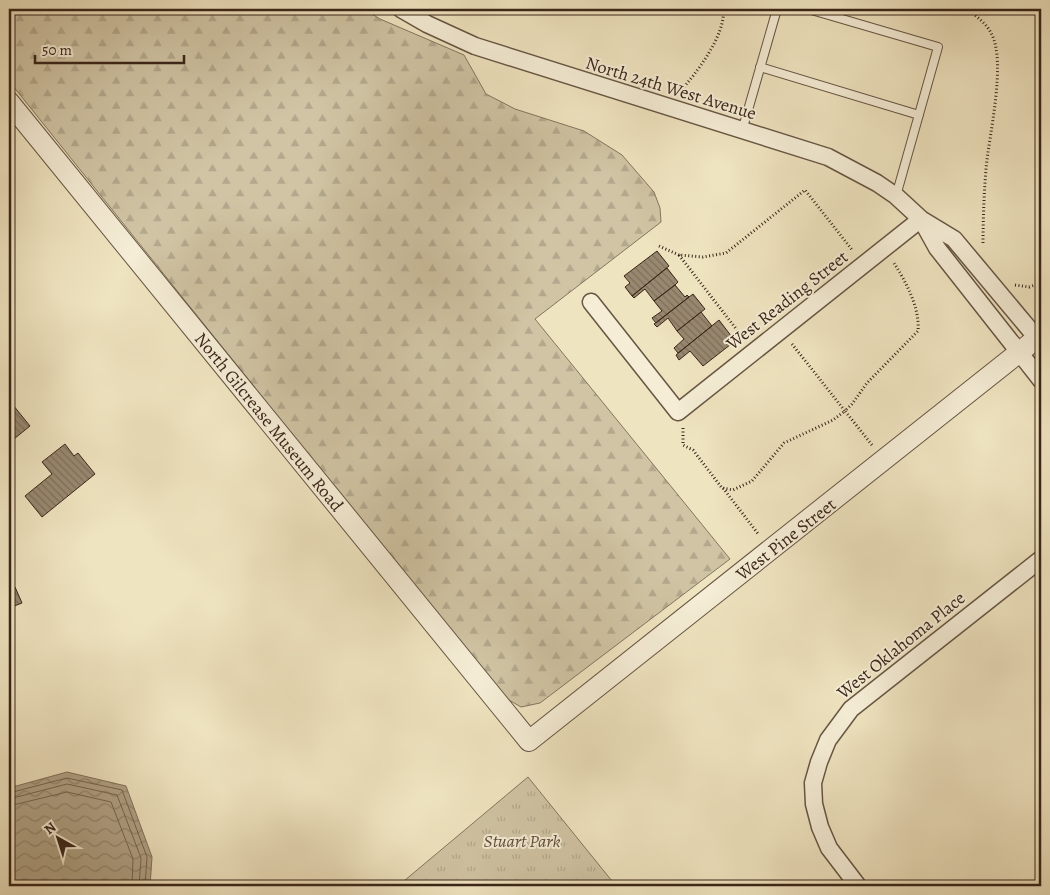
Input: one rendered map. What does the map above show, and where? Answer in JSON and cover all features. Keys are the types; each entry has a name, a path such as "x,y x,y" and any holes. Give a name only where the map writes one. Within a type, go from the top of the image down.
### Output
{"street":[{"name":"North 24th West Avenue","path":"401,9 427,24 475,46 828,157 855,170 896,196 921,219 954,238 1040,339"},
{"name":"North Gilcrease Museum Road","path":"9,102 530,741"},
{"name":"North 24th West Avenue","path":"921,219 937,248 1041,380"},
{"name":"West Reading Street","path":"678,412 921,219"},
{"path":"591,302 678,412"},
{"name":"West Pine Street","path":"530,741 884,460 1040,339"},
{"name":"West Oklahoma Place","path":"858,886 828,848 814,804 813,783 828,740 851,709 1041,559"}],"lane":[{"path":"742,131 777,9"},
{"path":"808,9 938,47 896,196"},
{"path":"760,67 919,115"}],"path":[{"path":"669,108 675,96 687,84 710,51 719,32 724,14 723,9"},
{"path":"967,9 981,20 992,33 998,57 995,105 986,167 983,247"},
{"path":"659,246 679,255 703,257 726,254 805,190 864,264"},
{"path":"722,488 733,490 752,481 784,443 833,420 852,404 867,383 918,331 919,323 907,286 892,260 882,250"},
{"path":"679,255 754,352"},
{"path":"1008,284 1029,287 1041,283"},
{"path":"781,330 884,460"},
{"path":"678,412 684,430 683,445 694,450 771,550"}],"green space":[{"path":"9,9 364,9 380,19 464,55 486,94 515,109 584,131 622,155 654,192 660,208 661,222 535,319 730,559 540,703 521,707 502,696 9,81"},
{"name":"Stuart Park","path":"528,777 616,886 398,886"}],"water":[{"path":"67,772 126,786 152,857 150,886 9,886 9,788"}],"building":[{"path":"657,251 669,266 632,296 625,287 630,283 624,276"},
{"path":"667,268 678,282 675,285 654,301 645,289 634,298 632,296"},
{"path":"675,285 685,297 687,295 689,297 656,323 652,318 662,311 654,301"},
{"path":"693,294 705,309 677,331 668,318 657,327 654,324"},
{"path":"701,312 712,326 678,353 674,348 684,339 677,331"},
{"path":"719,320 735,341 703,366 690,351 679,360 676,355"},
{"path":"13,405 30,426 9,443 9,409"},
{"path":"65,444 74,456 78,453 95,474 42,517 25,496 52,474 42,462"},
{"path":"15,587 22,603 9,608 9,600 12,599 9,590"}]}
